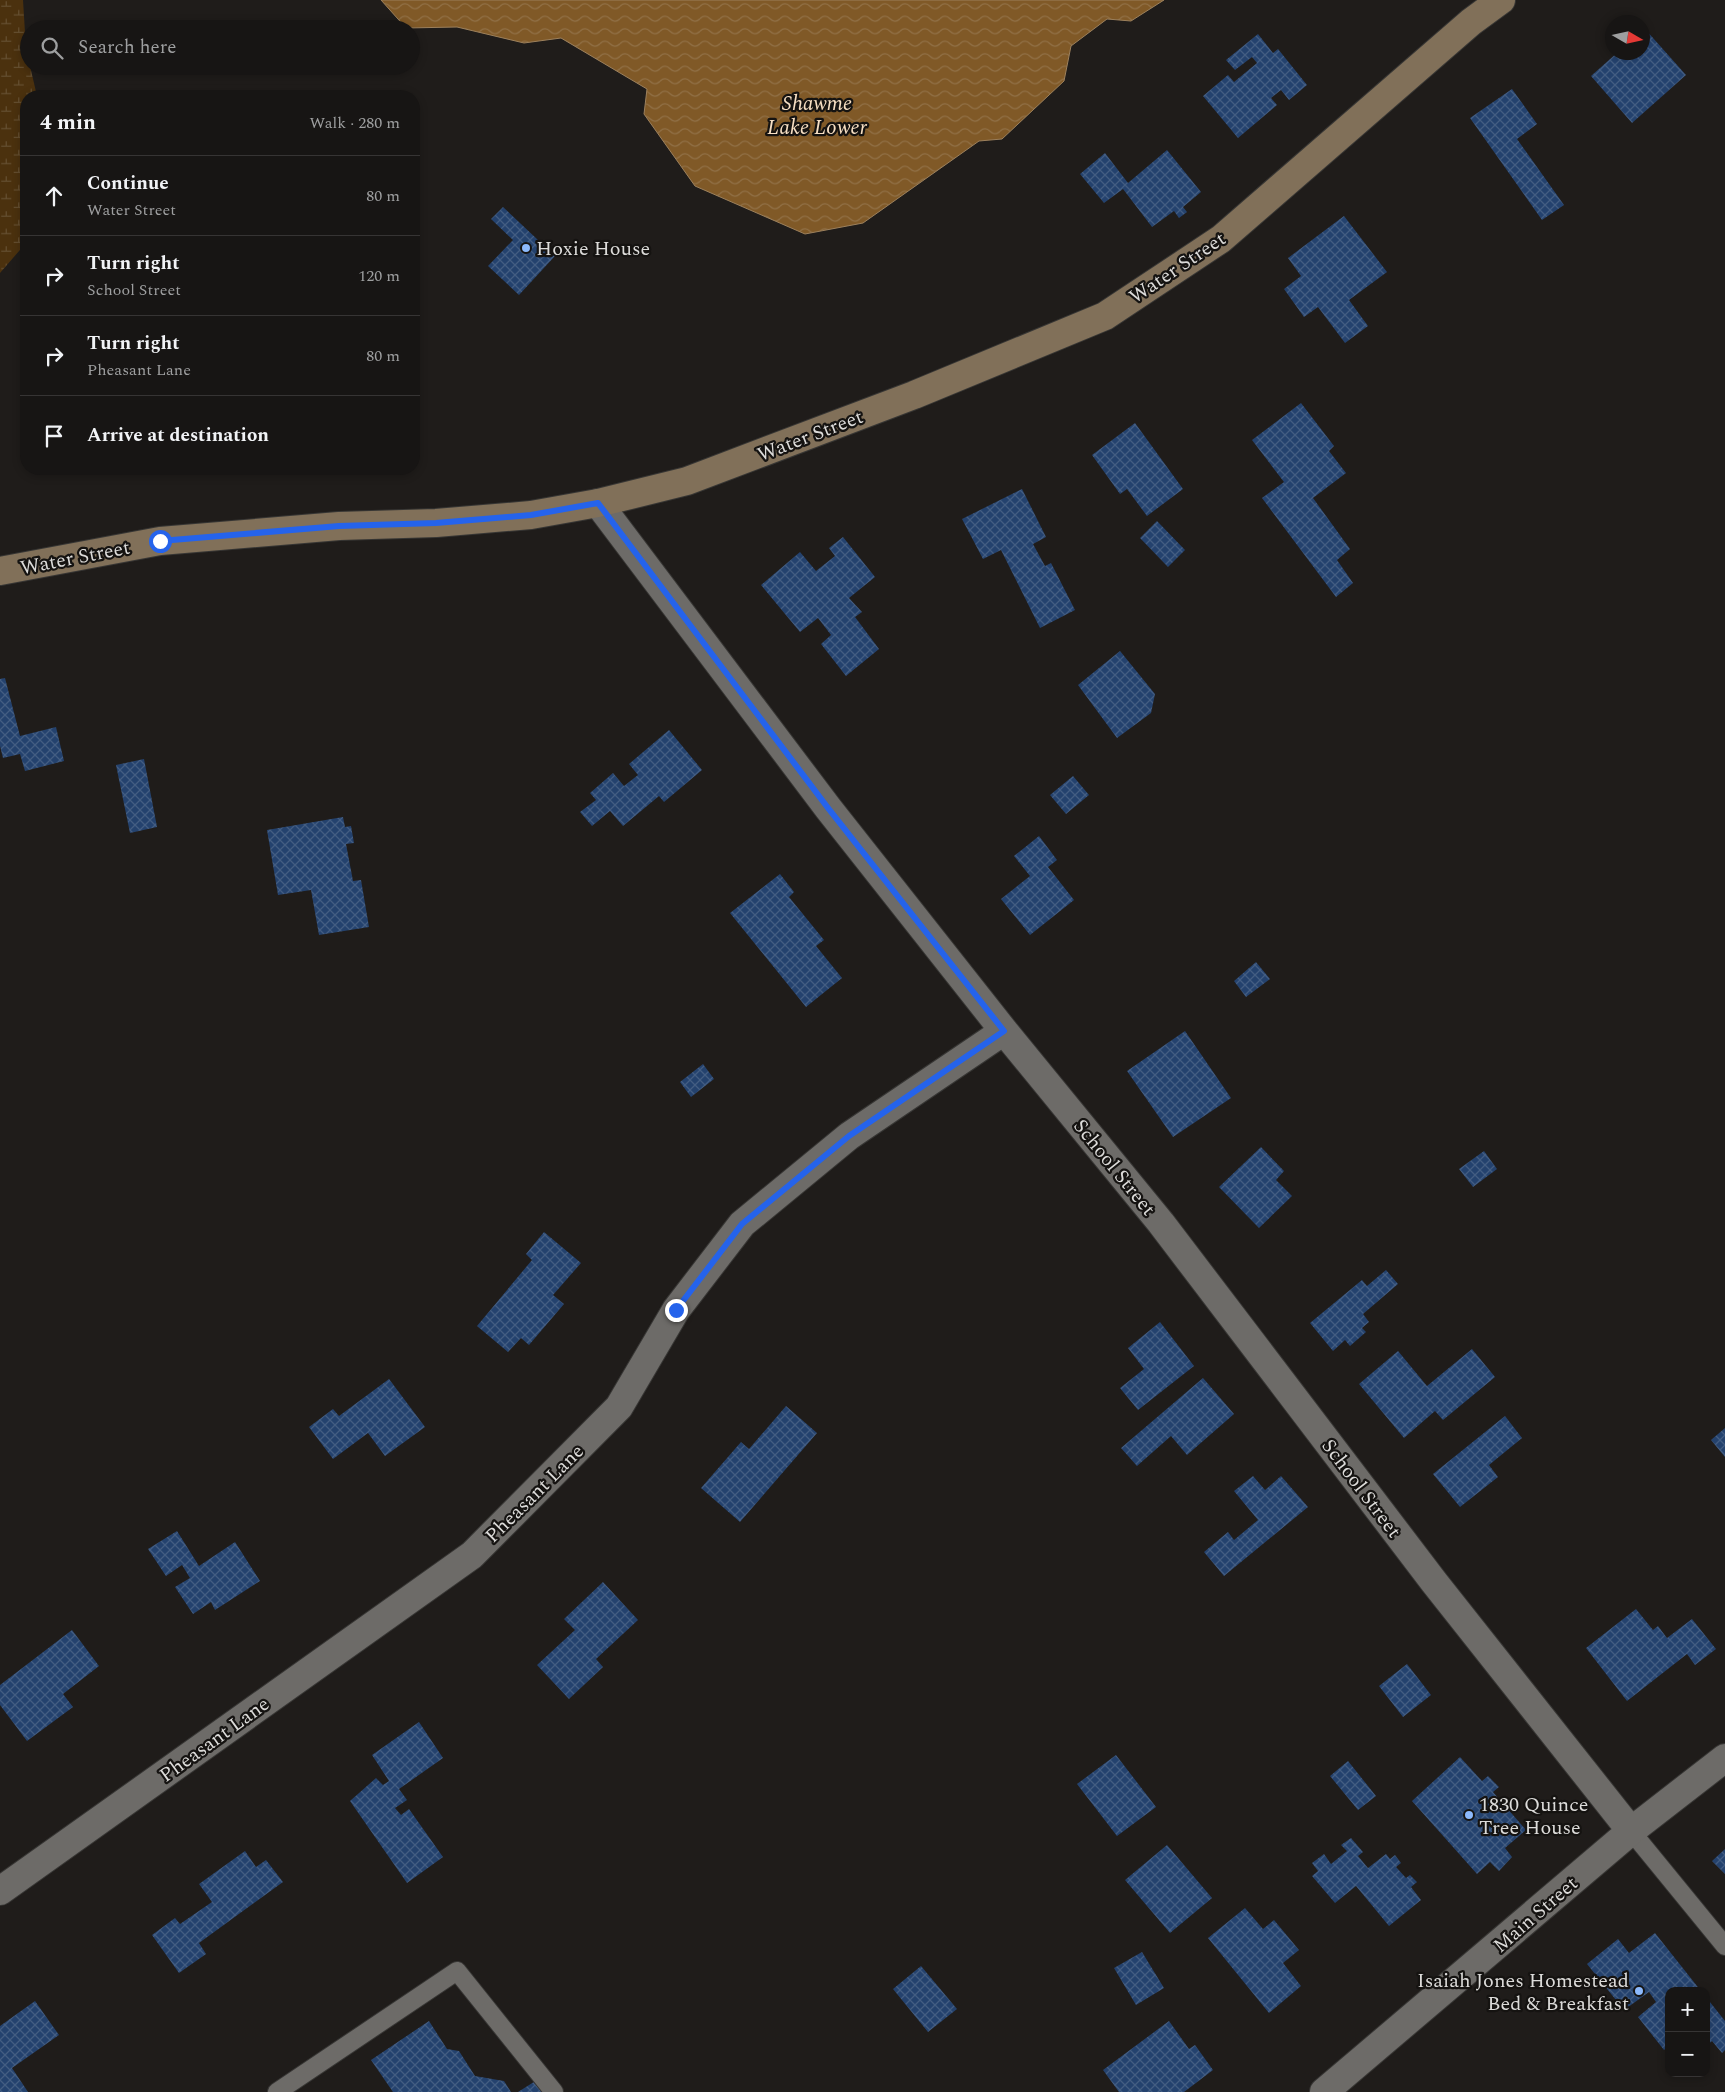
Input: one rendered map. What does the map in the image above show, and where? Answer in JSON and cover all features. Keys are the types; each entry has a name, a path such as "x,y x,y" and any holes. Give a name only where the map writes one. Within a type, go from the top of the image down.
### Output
{"main road":[{"name":"Water Street","path":"0,572 160,541 339,526 436,523 531,515 598,503 687,481 914,395 1106,316 1221,239 1471,22 1501,0"}],"street":[{"name":"School Street","path":"598,503 828,808 1004,1031 1161,1222 1428,1574 1631,1831"},
{"name":"Pheasant Lane","path":"0,1892 472,1555 619,1408 676,1310 742,1224 849,1136 1004,1031"},
{"name":"Main Street","path":"1324,2092 1631,1831 1725,1758"}],"lane":[{"path":"1631,1831 1725,1946"},
{"path":"278,2092 456,1971 554,2092"}],"green space":[{"path":"0,0 23,0 24,20 20,20 20,75 32,75 36,90 20,90 20,250 0,273"}],"water":[{"name":"Shawme Lake Lower","path":"381,0 1164,0 1131,21 1107,19 1071,46 1064,81 1002,139 979,141 863,223 805,234 695,186 644,114 647,89 561,38 524,43 457,27 420,28 420,20 399,20"}],"building":[{"path":"1258,34 1273,53 1278,49 1307,85 1289,100 1281,90 1271,98 1277,105 1238,138 1203,96 1228,75 1234,82 1257,63 1252,57 1235,70 1226,60"},
{"path":"1650,35 1686,75 1632,123 1591,76 1609,60 1650,60"},
{"path":"1512,89 1537,124 1517,139 1564,205 1542,220 1470,118"},
{"path":"1167,150 1201,192 1183,207 1187,212 1179,218 1174,211 1152,227 1123,189 1104,203 1080,174 1105,153 1128,183"},
{"name":"Hoxie House","path":"503,207 555,256 519,295 488,266 513,240 491,219"},
{"path":"1344,216 1387,272 1349,300 1368,326 1345,343 1318,307 1304,317 1284,289 1301,276 1288,258"},
{"path":"1301,403 1334,446 1329,451 1346,473 1313,498 1350,549 1337,560 1353,583 1336,597 1262,498 1284,482 1252,440"},
{"path":"1135,423 1183,489 1147,516 1127,489 1120,494 1092,455"},
{"path":"1022,489 1046,537 1033,544 1045,566 1051,563 1075,610 1040,628 1001,550 983,559 962,519"},
{"path":"1157,521 1185,550 1168,567 1140,538"},
{"path":"843,537 875,577 849,598 862,612 855,617 879,649 846,676 821,644 831,635 818,618 800,632 761,585 800,552 816,571 835,556 829,548"},
{"path":"1120,651 1155,694 1151,713 1117,738 1078,685"},
{"path":"5,678 20,736 56,727 64,761 25,771 20,754 3,758 0,746 0,679"},
{"path":"669,730 702,770 664,802 659,796 623,826 610,811 592,826 580,812 596,800 590,793 613,773 624,786 638,775 629,764"},
{"path":"144,759 157,827 130,833 116,765"},
{"path":"1073,776 1089,795 1066,814 1050,795"},
{"path":"343,817 345,827 351,826 354,843 346,844 353,881 361,880 369,927 319,935 311,890 278,895 267,830"},
{"path":"1039,836 1057,860 1048,867 1074,900 1030,935 1001,899 1030,876 1014,856"},
{"path":"780,874 794,892 789,897 824,940 816,946 842,978 806,1007 730,913"},
{"path":"1256,962 1270,979 1246,997 1234,981"},
{"path":"1185,1031 1231,1098 1173,1137 1127,1071"},
{"path":"703,1064 714,1079 691,1097 680,1082"},
{"path":"1261,1147 1284,1171 1276,1180 1292,1196 1259,1228 1219,1187"},
{"path":"1484,1151 1497,1169 1473,1187 1459,1169"},
{"path":"544,1232 581,1263 553,1295 564,1304 529,1345 521,1338 508,1352 477,1326 532,1260 526,1254"},
{"path":"1386,1270 1398,1284 1363,1314 1369,1322 1362,1328 1366,1332 1350,1346 1345,1340 1333,1351 1310,1323 1362,1280 1367,1286"},
{"path":"1160,1322 1194,1366 1138,1410 1120,1388 1144,1369 1128,1348"},
{"path":"1472,1349 1495,1377 1443,1420 1435,1411 1404,1438 1359,1384 1398,1351 1427,1386"},
{"path":"1203,1378 1234,1414 1187,1455 1171,1436 1137,1466 1121,1448"},
{"path":"389,1379 425,1427 385,1456 368,1433 333,1459 309,1427 333,1409 339,1416"},
{"path":"786,1406 817,1433 740,1522 701,1488 741,1442 749,1449"},
{"path":"1505,1416 1522,1438 1489,1465 1498,1477 1460,1507 1433,1474"},
{"path":"1725,1428 1725,1457 1711,1440"},
{"path":"1253,1476 1265,1490 1281,1476 1308,1507 1224,1576 1204,1552 1228,1532 1234,1540 1258,1520 1234,1491"},
{"path":"177,1531 199,1566 235,1542 260,1581 215,1610 211,1602 193,1614 175,1587 190,1578 182,1565 166,1576 148,1549"},
{"path":"603,1582 638,1620 596,1659 603,1667 569,1699 537,1665 575,1630 564,1619"},
{"path":"1636,1609 1653,1630 1658,1626 1667,1638 1692,1619 1716,1649 1695,1665 1687,1654 1627,1701 1586,1648"},
{"path":"72,1630 99,1666 63,1694 73,1707 27,1741 0,1705 0,1685"},
{"path":"1407,1664 1431,1695 1403,1717 1379,1686"},
{"path":"419,1722 443,1758 399,1789 407,1800 395,1808 401,1815 409,1809 443,1857 407,1883 350,1801 376,1778 383,1785 389,1781 372,1755"},
{"path":"1116,1755 1156,1807 1117,1836 1077,1784"},
{"name":"1830 Quince Tree House","path":"1460,1757 1482,1781 1488,1776 1499,1787 1493,1792 1526,1830 1505,1848 1512,1857 1499,1871 1490,1862 1477,1874 1412,1801"},
{"path":"1348,1761 1376,1796 1358,1810 1330,1776"},
{"path":"1351,1838 1363,1852 1358,1856 1368,1868 1386,1854 1390,1859 1395,1855 1401,1863 1396,1867 1406,1878 1410,1875 1417,1882 1411,1887 1421,1900 1389,1926 1356,1886 1335,1903 1312,1876 1318,1871 1312,1863 1324,1854 1331,1864 1347,1851 1341,1845"},
{"path":"1167,1845 1212,1898 1170,1933 1125,1880"},
{"path":"1725,1849 1725,1874 1712,1861"},
{"path":"245,1851 256,1867 266,1860 283,1882 199,1943 206,1954 179,1973 152,1935 175,1918 180,1924 212,1902 199,1884"},
{"path":"1245,1908 1263,1929 1274,1920 1299,1950 1283,1963 1301,1986 1269,2013 1208,1938"},
{"name":"Isaiah Jones Homestead Bed & Breakfast","path":"1655,1933 1698,1987 1665,1987 1664,2050 1638,2017 1656,2002 1649,1992 1624,2010 1587,1964 1618,1939 1629,1953"},
{"path":"1142,1952 1164,1988 1136,2005 1114,1968"},
{"path":"921,1966 957,2009 928,2032 893,1989"},
{"path":"35,2001 59,2035 12,2068 28,2092 0,2092 0,2026"},
{"path":"1710,2002 1725,2021 1725,2050 1722,2053 1712,2041 1710,2043"},
{"path":"429,2021 447,2049 459,2051 475,2076 504,2081 511,2092 393,2092 371,2060"},
{"path":"1169,2021 1189,2049 1195,2045 1213,2070 1184,2092 1119,2092 1103,2070"},
{"path":"537,2080 545,2092 518,2092"}],"place":[{"name":"Hoxie House","path":"526,248"},
{"name":"1830 Quince Tree House","path":"1469,1815"},
{"name":"Isaiah Jones Homestead Bed & Breakfast","path":"1639,1991"}],"route":[{"path":"160,541 339,526 436,523 531,515 598,503 828,808 1004,1031 849,1136 742,1224 676,1310"}]}
